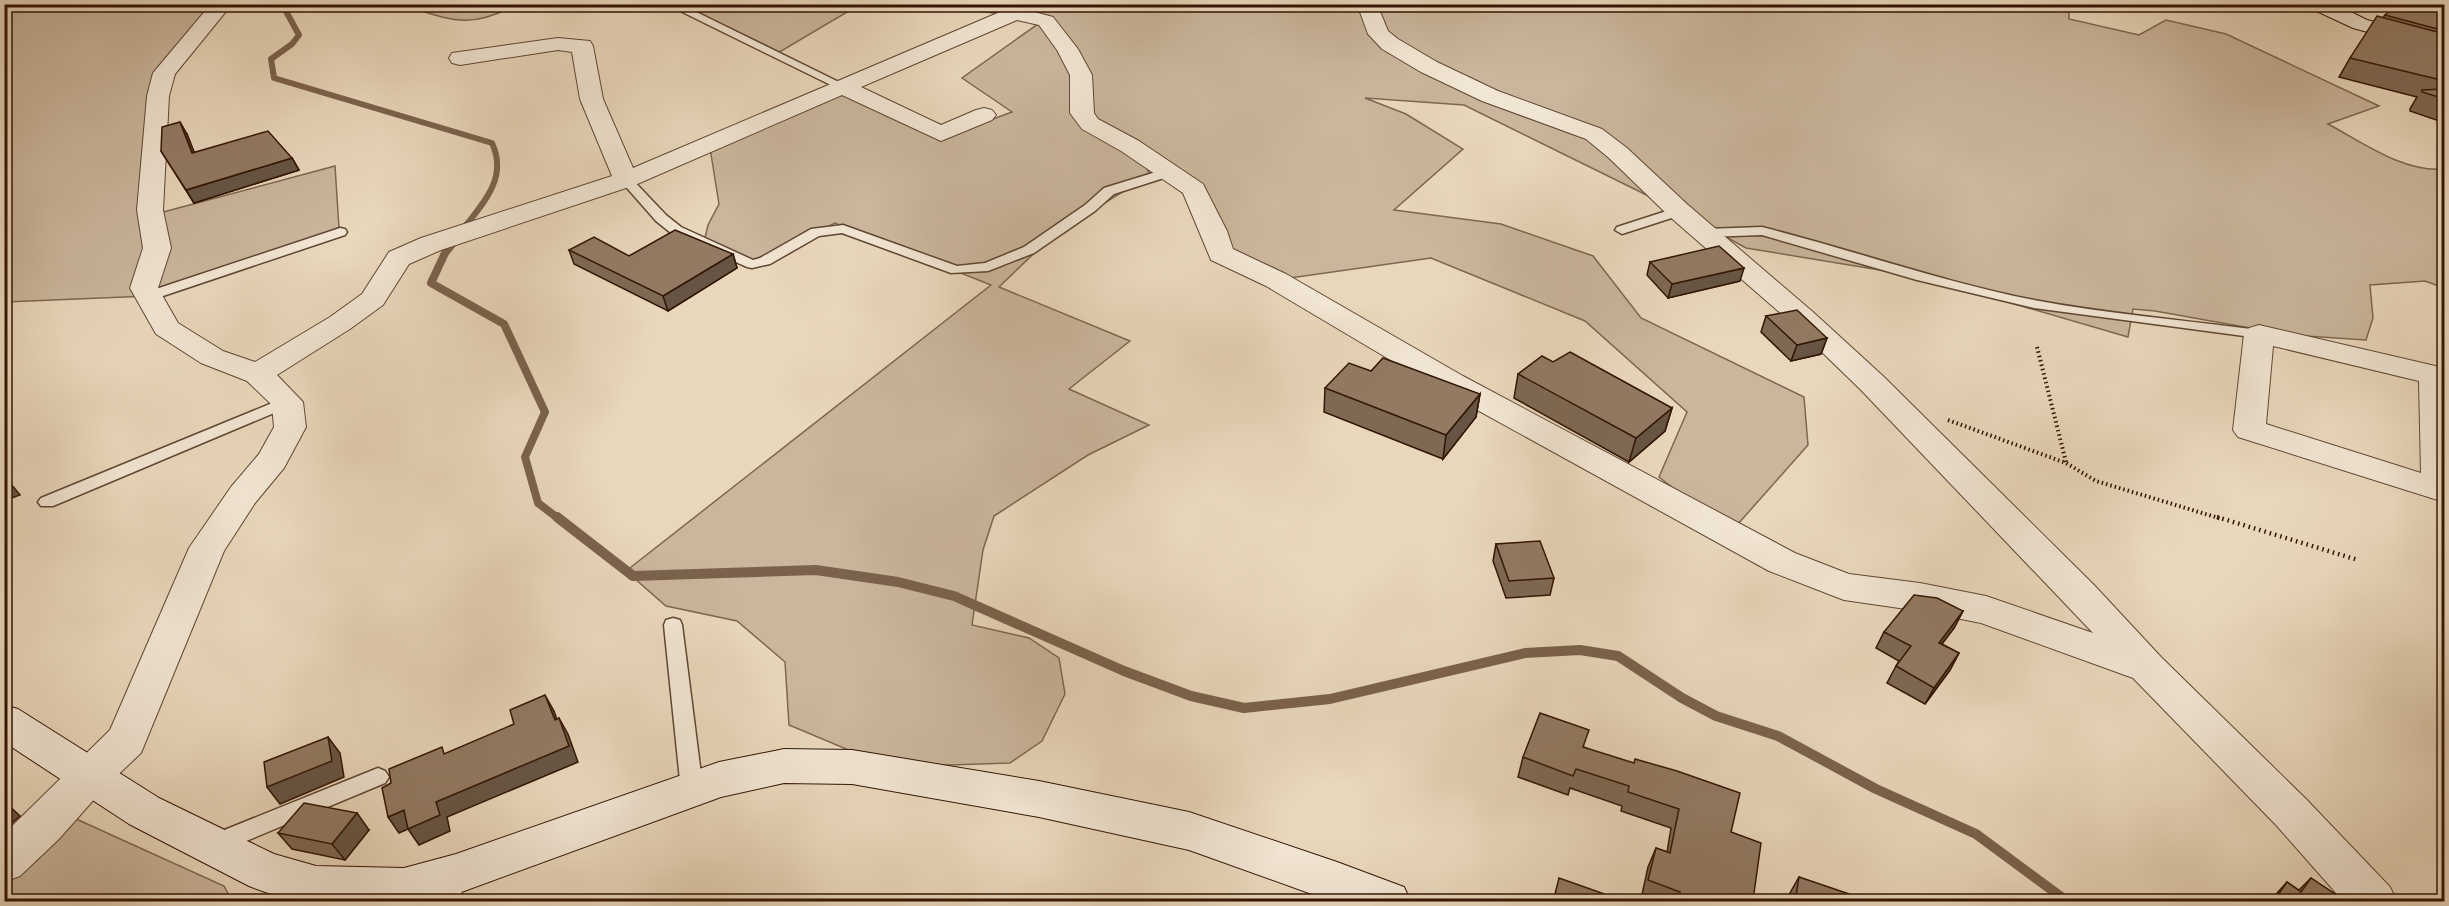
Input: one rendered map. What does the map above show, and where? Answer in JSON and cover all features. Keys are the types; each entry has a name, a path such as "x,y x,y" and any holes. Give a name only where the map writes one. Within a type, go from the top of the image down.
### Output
{"street":[{"path":"4,862 44,826 90,775 126,741 207,548 243,495 272,460 290,427 287,402 258,374 212,357 166,328 144,288 157,249 150,210 158,96 164,73 222,4"},
{"path":"1367,4 1379,34 1390,44 1429,67 1490,96 1594,134 1618,153 1679,211 1803,318 1904,416 2080,595 2147,668 2291,812 2374,902"},
{"path":"2317,4 2360,24 2445,47"},
{"path":"258,374 340,323 373,299 399,258 431,244 626,180 1017,9 1046,21 1067,49 1081,75 1082,113 1090,124 1130,146 1194,189 1214,231 1221,254 1276,280 1452,383 1782,562 1844,587 1920,597 1986,610 2147,668"},
{"path":"460,58 558,44 582,46 583,75 590,102 626,180"},
{"path":"843,87 941,134 984,115"},
{"path":"2259,334 2439,377 2442,491 2249,430 2259,334"},
{"path":"4,722 144,811 214,844 265,872 316,886 424,895 456,874 719,780 784,766 852,767 1039,799 1190,831 1388,902"}],"lane":[{"path":"671,4 843,87"},
{"path":"626,180 661,218 676,230 752,264 765,261 816,232 843,229 956,270 988,267 1029,250 1090,208 1109,190 1169,172"},
{"path":"1622,230 1679,211"},
{"path":"1706,234 1762,231 1922,277 2034,304 2259,334"},
{"path":"148,296 340,232"},
{"path":"46,502 287,402"},
{"path":"673,625 692,790"},
{"path":"214,844 378,777"}],"path":[{"path":"2037,347 2066,463"},
{"path":"1904,416 1948,420 2066,463 2096,481 2358,560"}],"shaded area":[{"path":"515,4 499,13 471,20 446,18 402,5"},
{"path":"4,5 291,5 233,8 205,22 151,84 152,215 335,166 339,228 149,296 5,302"},
{"path":"680,5 859,5 778,53"},
{"path":"920,5 1008,5 1003,14"},
{"path":"1033,5 2069,5 2069,19 2139,35 2166,20 2226,34 2379,106 2328,124 2399,161 2429,169 2444,169 2444,288 2425,281 2370,285 2373,318 2366,340 2290,335 2133,309 2128,337 1922,277 1746,248 1679,211 1464,105 1365,98 1406,114 1463,149 1394,210 1501,224 1593,256 1641,318 1804,397 1808,445 1730,533 1659,477 1687,412 1585,321 1431,258 1276,280 1221,254 1185,195 1144,163 1150,175 1054,234 999,287 1130,341 1069,389 1149,425 1088,455 994,516 983,550 972,625 1029,638 1059,658 1065,694 1042,741 1010,763 889,767 789,725 785,662 737,621 666,606 626,571 991,285 835,223 745,267 703,246 708,225 719,204 710,148 844,94 947,136 1012,112 962,78 1042,21 1032,7"},
{"path":"63,813 224,886 232,901 5,902 5,866"}],"building":[{"path":"2396,4 2415,4 2445,11 2445,31 2385,15"},
{"path":"2377,16 2445,34 2445,81 2350,58"},
{"path":"2445,89 2445,99 2422,92 2422,90"},
{"path":"180,122 192,153 268,131 292,158 186,190 161,151 162,127"},
{"path":"675,230 733,254 663,296 569,250 594,237 629,256"},
{"path":"1719,246 1744,268 1672,284 1650,262"},
{"path":"1797,310 1827,338 1797,345 1766,316"},
{"path":"1570,352 1672,408 1636,438 1518,374 1542,356 1553,362"},
{"path":"1383,358 1480,394 1446,435 1325,388 1349,363 1371,371"},
{"path":"1540,541 1554,578 1509,581 1496,544"},
{"path":"1914,595 1937,598 1963,611 1939,643 1959,653 1934,688 1896,666 1911,646 1884,632"},
{"path":"545,695 555,720 559,718 569,746 436,802 440,815 408,829 404,810 388,817 382,788 391,783 389,769 442,747 444,754 514,724 510,710"},
{"path":"1540,713 1589,730 1583,747 1634,763 1635,759 1677,771 1740,793 1731,832 1761,843 1753,900 1736,894 1735,902 1679,902 1680,892 1648,880 1656,848 1670,853 1679,809 1628,792 1629,786 1576,769 1573,776 1523,757"},
{"path":"328,737 332,761 267,787 264,762"},
{"path":"304,803 357,813 332,844 278,833"},
{"path":"1799,877 1861,898 1860,902 1795,902"},
{"path":"1559,878 1627,902 1553,902"},
{"path":"2311,878 2347,902 2273,902 2287,882 2301,892"}],"waterway":[{"path":"282,4 299,35 292,44 271,59 274,78 492,143 497,166 493,186 467,224"},
{"path":"469,223 445,253 431,283 504,324 545,412 525,457 538,503 559,519"},
{"path":"557,517 633,576 816,570 898,582 954,596 1124,671 1191,696 1244,708 1330,699 1525,653 1580,650 1618,656 1682,698 1716,716 1778,736 1876,789 1976,834 2068,902"}]}
